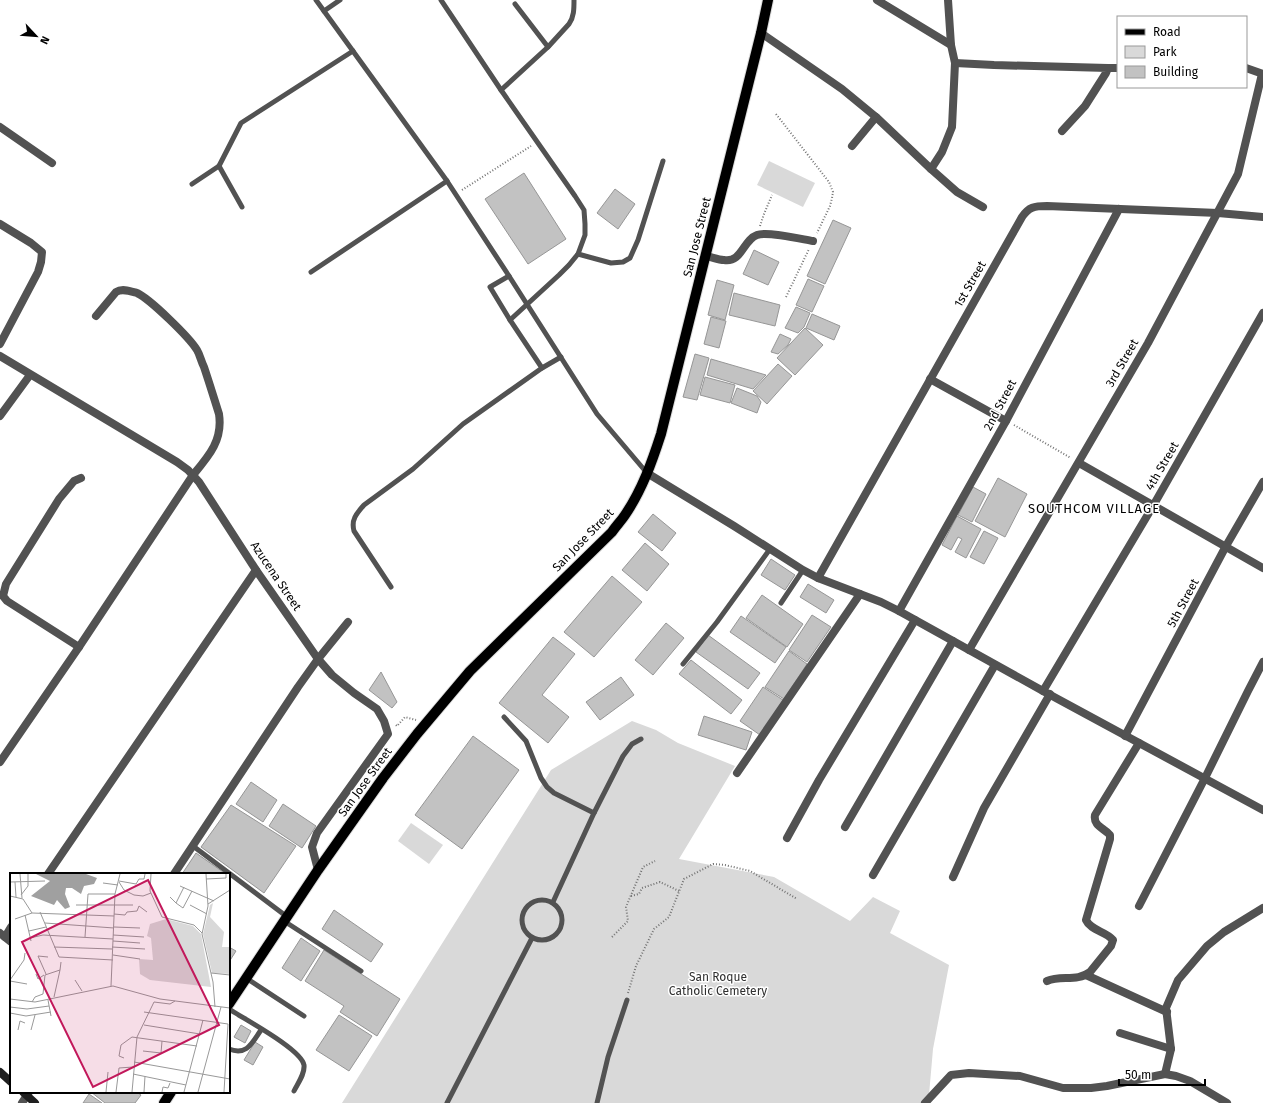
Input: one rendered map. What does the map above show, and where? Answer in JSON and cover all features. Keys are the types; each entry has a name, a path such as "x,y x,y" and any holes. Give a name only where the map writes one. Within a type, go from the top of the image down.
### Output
{"main road":[{"name":"San Jose Street","path":"230,1002 318,870 383,778 427,722 470,671 612,532 626,514 647,473 661,434 768,0"},
{"path":"0,1072 10,1081"},
{"path":"26,1093 35,1103"},
{"path":"164,1103 170,1093"}],"street":[{"path":"876,0 951,45"},
{"path":"931,169 942,152 952,127 955,63 951,45 948,0"},
{"path":"761,33 842,90 876,117 957,192 983,207"},
{"path":"955,63 1117,68"},
{"path":"1062,131 1085,106 1108,68"},
{"path":"1247,68 1262,74"},
{"name":"3rd Street","path":"969,650 1148,343 1238,174 1262,74"},
{"path":"852,146 876,117"},
{"path":"0,127 52,163"},
{"name":"1st Street","path":"818,578 1027,210 1033,207 1047,206 1218,213 1263,217"},
{"name":"2nd Street","path":"900,611 1006,421 1119,209"},
{"path":"0,224 31,243 42,252 38,272 0,344"},
{"path":"706,256 724,261 731,260 738,256 746,242 758,234 813,241"},
{"path":"0,762 79,647 193,475 208,458 216,444 221,424 198,351 192,342 148,300 137,293 120,290 116,292 96,316"},
{"name":"4th Street","path":"952,877 984,808 1046,693 1263,313"},
{"name":"Azucena Street","path":"0,356 177,462 193,475 256,570 318,659 332,675 377,709 384,721 388,734 317,833 312,847 318,870"},
{"path":"0,416 30,375"},
{"path":"930,379 1006,421"},
{"path":"1079,463 1263,568"},
{"path":"647,473 803,570 818,578 900,611 1139,744 1263,810"},
{"path":"79,647 7,601 2,596 6,584 59,499 74,481 80,478"},
{"name":"5th Street","path":"1125,736 1226,546 1263,482"},
{"path":"49,873 256,570"},
{"path":"737,773 860,594"},
{"path":"787,838 819,780 915,620"},
{"path":"175,873 318,659 348,622"},
{"path":"845,827 953,641"},
{"path":"1139,906 1263,662"},
{"path":"873,875 995,665"},
{"path":"1047,981 1058,978 1075,978 1086,975 1111,946 1113,940 1110,936 1088,925 1086,920 1110,839 1110,835 1096,825 1094,820 1095,815 1139,744"},
{"path":"1164,1074 1171,1049 1166,1008 1178,980 1207,946 1224,932 1263,908"},
{"path":"1086,975 1166,1012"},
{"path":"1120,1033 1171,1049"},
{"path":"925,1103 951,1075 969,1073 1020,1076 1063,1088 1099,1087 1164,1074 1190,1081 1227,1103"},
{"path":"22,1103 26,1093"}],"lane":[{"path":"316,0 447,181 597,414 647,473"},
{"path":"324,11 340,0"},
{"path":"441,0 500,90 584,210 585,235 578,254 570,265 510,320"},
{"path":"500,90 548,47 572,20 574,0"},
{"path":"515,4 548,47"},
{"path":"192,184 219,166 241,123 353,51"},
{"path":"578,254 611,263 623,262 630,258 638,240 663,161"},
{"path":"219,166 242,207"},
{"path":"311,272 447,181"},
{"path":"509,276 490,287 542,368"},
{"path":"392,587 354,531 354,518 364,505 412,469 462,424 560,357"},
{"path":"683,664 717,622 770,550"},
{"path":"781,603 803,570"},
{"path":"504,717 526,741 541,778 547,787 554,793 594,813"},
{"path":"553,902 594,813 623,756 632,744 641,739"},
{"path":"193,846 227,873"},
{"path":"230,875 285,919 362,971"},
{"path":"544,899 553,902 561,912 562,926 557,934 550,939 541,941 532,938 525,932 522,924 522,914 527,906 534,900 544,899"},
{"path":"447,1103 532,938"},
{"path":"246,978 304,1016"},
{"path":"597,1103 608,1057 627,1000"},
{"path":"230,1010 290,1048 299,1056 304,1063 304,1071 294,1091"},
{"path":"230,1049 244,1051 262,1030"}],"path":[{"path":"776,114 829,182 833,192 830,206 786,297"},
{"path":"455,194 537,142"},
{"path":"758,234 764,214 772,196"},
{"path":"1006,421 1079,463"},
{"path":"397,726 406,717 427,722"},
{"path":"612,937 628,920 626,907 643,867 655,860"},
{"path":"627,1000 636,966 654,930 668,917 684,879 713,864 725,864 750,871 797,899"},
{"path":"631,896 638,894 642,888 660,882 679,891"}],"green space":[{"path":"769,161 815,183 803,207 757,185"},
{"name":"San Roque Catholic Cemetery","path":"632,721 656,730 678,743 735,766 679,859 774,877 850,921 873,897 900,911 890,933 949,965 933,1049 929,1095 922,1103 342,1103 551,770"},
{"path":"411,823 443,845 429,864 398,841"}],"building":[{"path":"524,173 566,239 528,264 485,199"},
{"path":"615,189 635,204 618,229 597,213"},
{"path":"833,220 851,228 825,284 807,276"},
{"path":"754,250 779,262 768,285 743,274"},
{"path":"808,279 824,286 812,312 796,305"},
{"path":"717,280 734,285 725,320 708,315"},
{"path":"734,293 780,305 775,326 729,315"},
{"path":"796,307 810,313 804,327 798,333 785,328"},
{"path":"812,314 840,326 834,340 806,328"},
{"path":"711,317 726,321 719,348 704,344"},
{"path":"805,328 823,345 795,375 777,358"},
{"path":"780,334 791,339 788,345 778,354 771,352"},
{"path":"695,354 709,358 697,400 683,397"},
{"path":"711,359 766,375 753,389 707,375"},
{"path":"778,364 792,376 767,404 753,391"},
{"path":"705,377 735,385 730,403 700,395"},
{"path":"737,388 757,396 761,402 757,413 731,403"},
{"path":"998,478 1027,494 1005,537 975,521"},
{"path":"973,487 986,494 972,522 958,515"},
{"path":"653,514 676,533 662,551 638,532"},
{"path":"957,516 981,529 966,558 955,552 962,539 958,537 951,550 942,545"},
{"path":"984,531 998,538 984,564 970,557"},
{"path":"645,543 669,564 647,591 622,570"},
{"path":"771,559 795,575 785,590 761,575"},
{"path":"612,576 642,602 594,657 564,632"},
{"path":"808,584 834,600 826,613 800,597"},
{"path":"762,595 803,624 787,647 746,618"},
{"path":"812,615 831,627 807,662 789,650"},
{"path":"741,616 786,647 775,663 730,632"},
{"path":"666,623 684,638 653,675 635,660"},
{"path":"708,635 760,673 748,689 696,652"},
{"path":"553,637 575,654 542,695 569,717 548,743 499,703"},
{"path":"789,651 807,664 784,699 765,687"},
{"path":"691,660 742,700 731,714 679,674"},
{"path":"381,672 397,702 392,708 369,690"},
{"path":"621,677 634,695 600,720 586,702"},
{"path":"763,687 783,700 760,735 740,721"},
{"path":"704,716 752,732 746,750 698,735"},
{"path":"473,736 519,770 462,849 415,815"},
{"path":"251,782 277,800 263,822 236,804"},
{"path":"283,804 316,826 302,848 269,826"},
{"path":"231,805 296,846 264,893 201,847"},
{"path":"196,853 223,872 222,873 183,873"},
{"path":"334,910 383,944 371,962 322,929"},
{"path":"301,938 320,951 301,981 282,968"},
{"path":"230,948 236,951 230,960"},
{"path":"324,950 400,999 377,1036 340,1012 344,1006 305,981"},
{"path":"339,1015 372,1036 349,1071 316,1050"},
{"path":"241,1025 251,1031 245,1043 234,1037"},
{"path":"255,1042 263,1047 253,1065 244,1060"},
{"path":"92,1093 138,1093 141,1095 135,1103 105,1103"},
{"path":"89,1094 102,1103 83,1103"}],"district":[{"name":"SOUTHCOM VILLAGE","path":"1094,508"}]}
